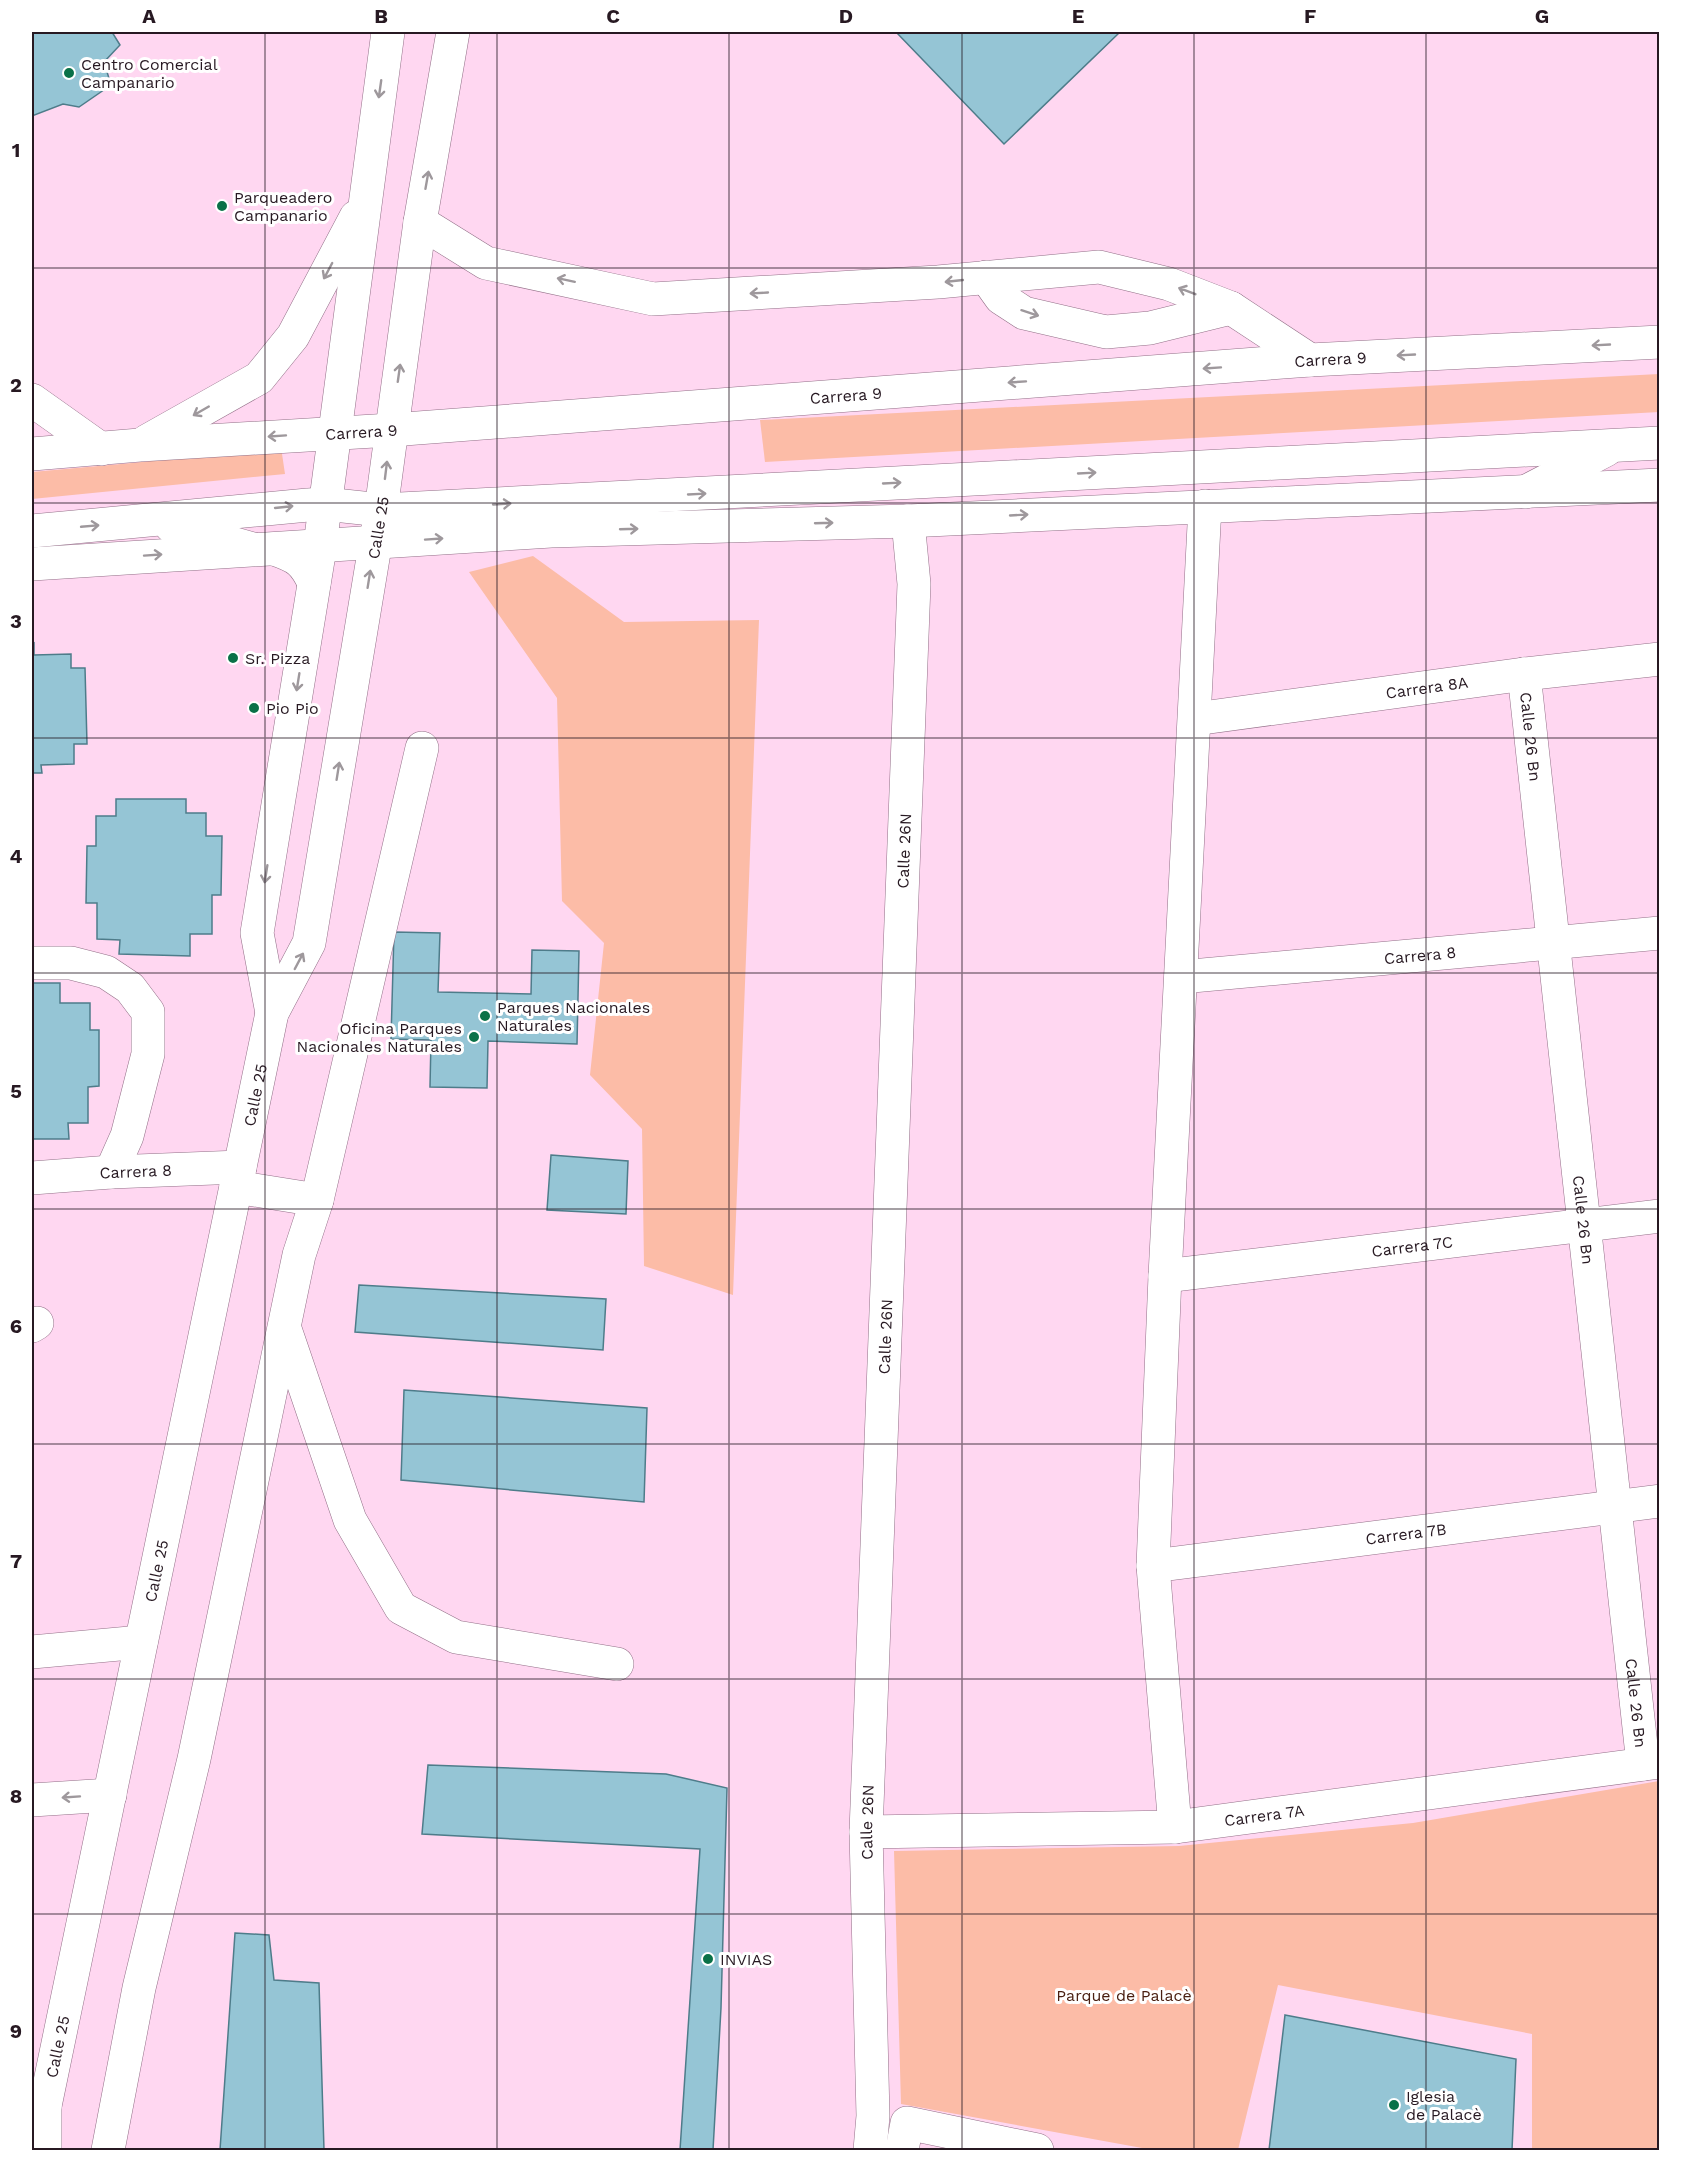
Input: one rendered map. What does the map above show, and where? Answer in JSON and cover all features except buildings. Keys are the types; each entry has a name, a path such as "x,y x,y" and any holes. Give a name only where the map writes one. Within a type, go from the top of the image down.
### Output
{"street":[{"name":"Calle 25","path":"272,1013 257,933 326,504 388,32"},
{"name":"Calle 25","path":"45,2151 38,2115 110,1794 272,1013 309,943 376,542 420,222 453,32"},
{"path":"140,445 259,378 293,336 365,201"},
{"path":"420,222 486,263 653,299 938,282 1099,267 1169,284 1231,308 1310,360"},
{"path":"986,277 1001,298 1024,313 1106,332 1150,328 1231,308"},
{"name":"Carrera 9","path":"32,454 391,430 1310,360 1659,342"},
{"path":"32,400 102,449"},
{"path":"32,531 326,504 381,510 1659,443"},
{"path":"1525,492 1616,445"},
{"path":"32,564 551,531 908,521 1659,485"},
{"path":"1175,1827 1153,1566 1165,1276 1205,506"},
{"path":"152,520 292,555 301,562 314,583"},
{"name":"Calle 26N","path":"870,2151 873,2116 866,1832 914,585 908,521"},
{"name":"Carrera 8A","path":"1195,719 1524,674 1659,659"},
{"name":"Calle 26 Bn","path":"1524,674 1614,1506 1651,1763"},
{"path":"108,2151 139,1988 194,1759 299,1255 317,1200 422,748"},
{"name":"Carrera 8","path":"1181,977 1659,933"},
{"path":"32,963 71,963 106,972 130,988 148,1012 148,1054 127,1136 111,1172"},
{"name":"Carrera 8","path":"32,1178 111,1172 238,1177 317,1200"},
{"name":"Carrera 7C","path":"1165,1276 1659,1216"},
{"path":"285,1327 350,1520 401,1608 456,1637 616,1665"},
{"name":"Carrera 7B","path":"1153,1566 1659,1501"},
{"path":"32,1652 141,1642"},
{"name":"Carrera 7A","path":"866,1832 1175,1827 1651,1763"},
{"path":"32,1800 110,1794"},
{"path":"904,2137 1037,2151"}],"green space":[{"path":"1659,374 1659,412 765,462 760,420"},
{"path":"281,447 285,474 32,499 32,472"},
{"path":"533,556 624,622 759,620 733,1295 644,1266 642,1129 590,1075 604,943 562,901 557,698 469,572"},
{"name":"Parque de Palacè","path":"1659,1781 1659,2150 1532,2150 1532,2034 1278,1985 1238,2150 1153,2150 901,2104 894,1851 1179,1846 1413,1823"}],"place":[{"name":"Centro Comercial Campanario","path":"69,73"},
{"name":"Parqueadero Campanario","path":"222,206"},
{"name":"Sr. Pizza","path":"233,658"},
{"name":"Pio Pio","path":"254,708"},
{"name":"Parques Nacionales Naturales","path":"485,1016"},
{"name":"Oficina Parques Nacionales Naturales","path":"474,1037"},
{"name":"INVIAS","path":"708,1959"},
{"name":"Iglesia de Palacè","path":"1394,2105"}]}
